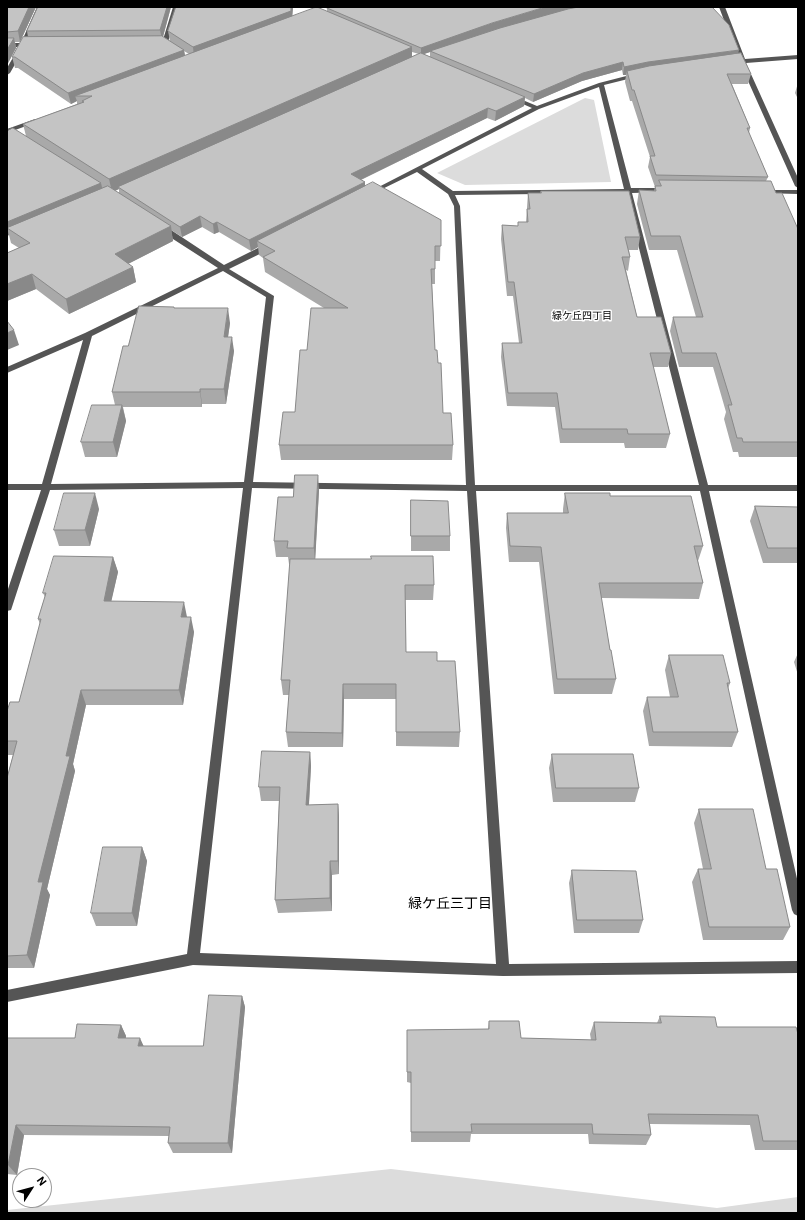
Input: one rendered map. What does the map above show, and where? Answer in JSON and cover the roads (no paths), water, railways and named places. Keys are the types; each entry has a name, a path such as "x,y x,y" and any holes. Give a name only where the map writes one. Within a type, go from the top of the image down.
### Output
{"street":[{"path":"7,73 23,45 40,7"},
{"path":"165,43 176,7"},
{"path":"722,7 742,60 798,186"},
{"path":"157,43 165,43 176,50"},
{"path":"7,45 38,45"},
{"path":"726,62 798,57"},
{"path":"362,198 537,108 601,84 647,73"},
{"path":"601,84 704,488 798,910"},
{"path":"508,96 537,108"},
{"path":"8,130 39,119"},
{"path":"8,130 16,134"},
{"path":"418,169 451,193 457,206 471,488 503,970"},
{"path":"451,193 675,190"},
{"path":"752,191 798,192"},
{"path":"152,222 224,269 270,296 193,960"},
{"path":"7,370 88,335 279,241"},
{"path":"7,607 46,487 88,335"},
{"path":"7,487 249,485 471,488 798,488"},
{"path":"7,996 193,960 503,970 798,967"}],"district":[{"name":"緑ケ丘四丁目","path":"582,316"},
{"name":"緑ケ丘三丁目","path":"450,904"}]}
